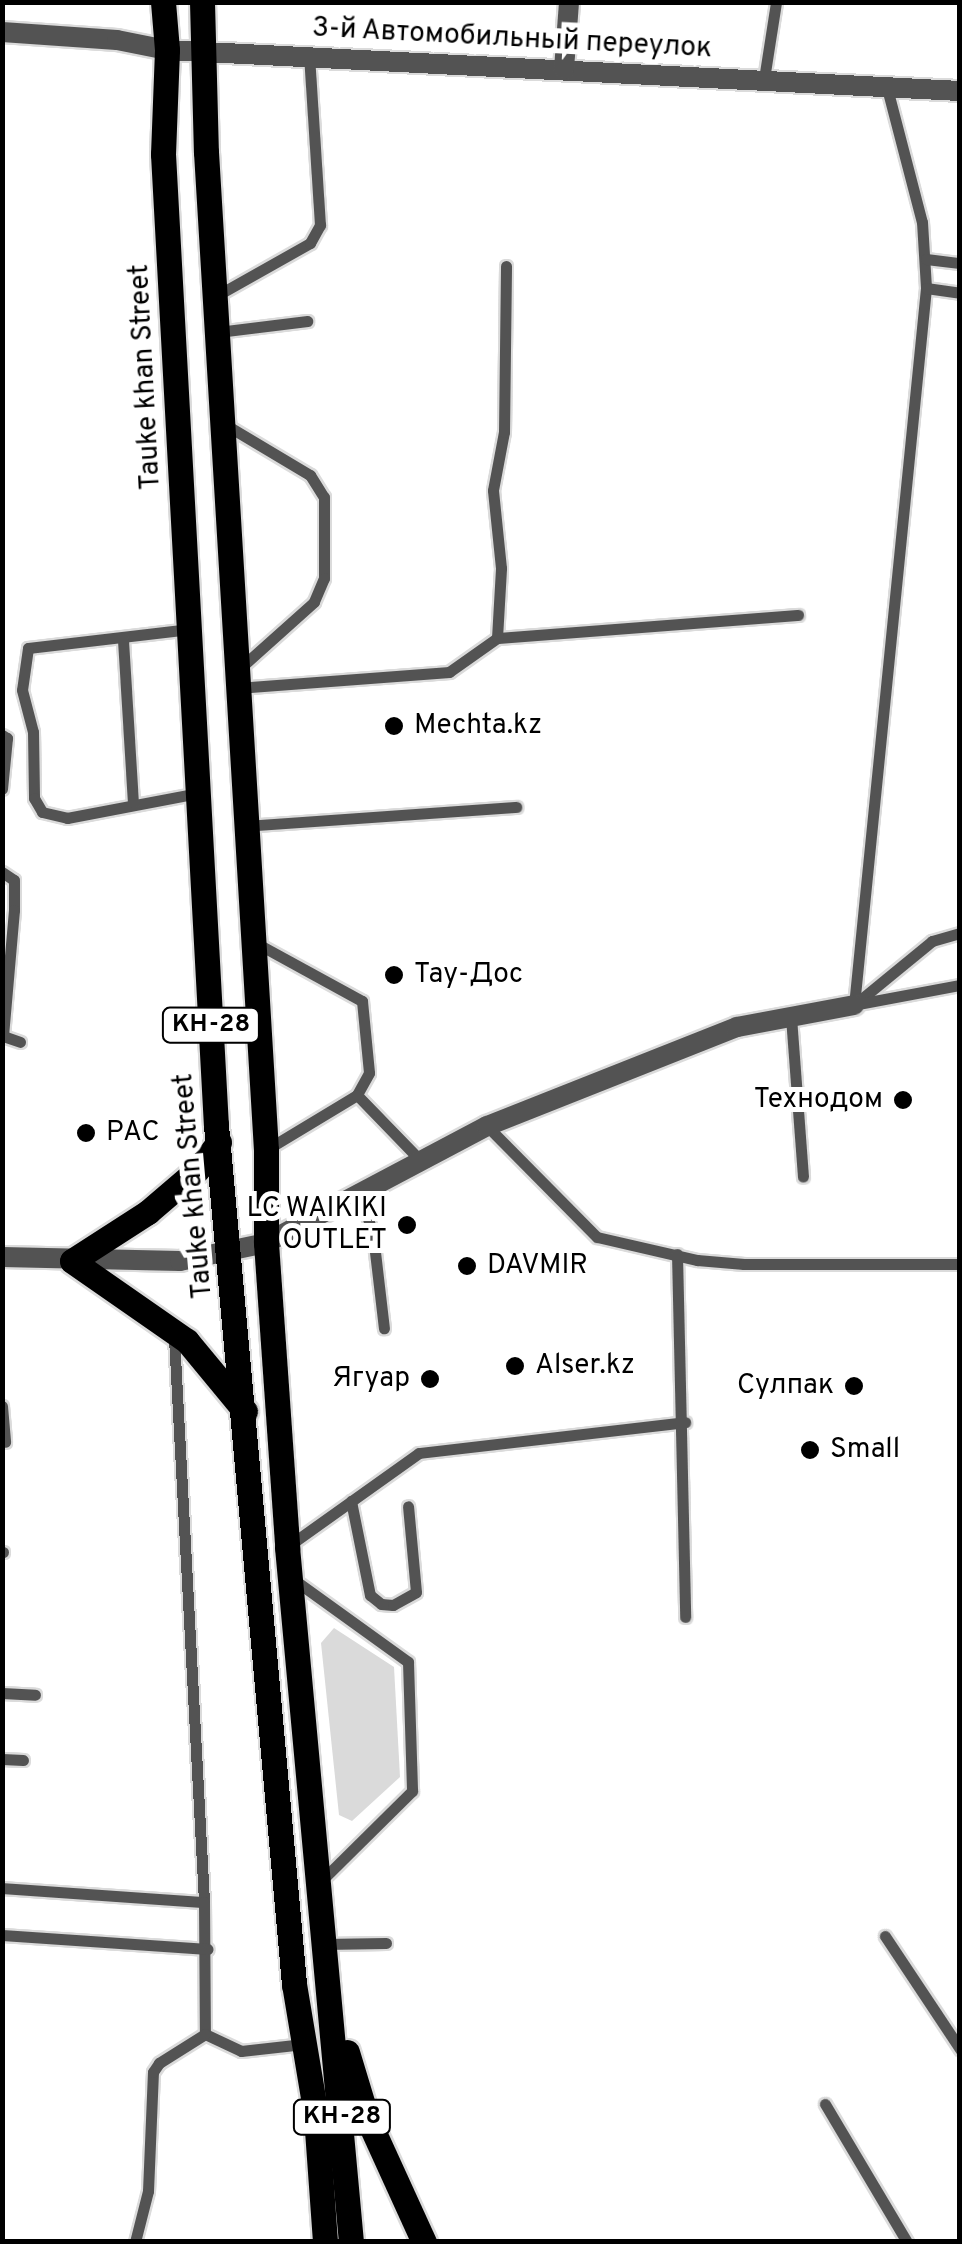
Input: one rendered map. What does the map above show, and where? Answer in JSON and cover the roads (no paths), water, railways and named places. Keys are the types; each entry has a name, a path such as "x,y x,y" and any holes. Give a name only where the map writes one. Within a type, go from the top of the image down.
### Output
{"main road":[{"name":"Tauke khan Street","path":"163,2 168,50 163,154 219,1142 246,1410 294,1984 316,2116 324,2242"},
{"name":"КН-28","path":"202,2 206,152 250,940 266,1150 266,1243 287,1546 351,2242"},
{"path":"219,1142 196,1170 148,1212 72,1261 174,1331 246,1410"},
{"path":"329,1992 366,2115 424,2242"}],"street":[{"path":"564,69 569,2"},
{"name":"3-й Автомобильный переулок","path":"2,32 117,40 168,50 960,91"},
{"path":"2,1257 180,1261 229,1254 266,1243 487,1126 737,1027 854,1004"}],"lane":[{"path":"764,80 776,2"},
{"path":"216,296 310,243 320,224 309,56"},
{"path":"854,1004 926,288 922,222 887,88"},
{"path":"926,258 960,263"},
{"path":"498,638 501,568 493,490 504,432 506,266"},
{"path":"926,288 960,293"},
{"path":"218,332 308,320"},
{"path":"224,424 310,476 324,498 324,578 314,602 237,680"},
{"path":"237,680 449,672 498,638 798,615"},
{"path":"190,629 123,640 28,648 22,690 33,732 34,798 42,812 66,818 133,802 199,793"},
{"path":"123,640 133,802"},
{"path":"2,736 6,738 2,789"},
{"path":"244,826 516,807"},
{"path":"2,872 14,880 8,910 2,1036 20,1042"},
{"path":"854,1004 932,941 960,933"},
{"path":"250,940 362,1000 369,1072 357,1095 266,1150"},
{"path":"854,1004 960,985"},
{"path":"791,1016 803,1178"},
{"path":"357,1095 420,1160"},
{"path":"487,1126 597,1237 744,1264 960,1264"},
{"path":"360,1192 373,1235 384,1328"},
{"path":"678,1254 685,1617"},
{"path":"174,1331 208,1949 205,2034"},
{"path":"2,1406 5,1442"},
{"path":"287,1546 419,1453 684,1422"},
{"path":"351,1502 370,1595 381,1604 393,1605 416,1592 408,1506"},
{"path":"290,1576 408,1662 412,1792 317,1884"},
{"path":"2,1693 35,1695"},
{"path":"2,1758 22,1760"},
{"path":"2,1888 204,1902"},
{"path":"2,1935 208,1949"},
{"path":"885,1936 960,2049"},
{"path":"324,1944 386,1943"},
{"path":"205,2034 241,2051 304,2044"},
{"path":"135,2242 148,2191 153,2072 159,2062 205,2034"},
{"path":"825,2104 908,2242"}],"place":[{"name":"Mechta.kz","path":"394,726"},
{"name":"Тау-Дос","path":"394,975"},
{"name":"Технодом","path":"903,1100"},
{"name":"РАС","path":"86,1133"},
{"name":"LC WAIKIKI OUTLET","path":"407,1225"},
{"name":"DAVMIR","path":"467,1266"},
{"name":"Alser.kz","path":"515,1366"},
{"name":"Ягуар","path":"430,1379"},
{"name":"Сулпак","path":"854,1386"},
{"name":"Small","path":"810,1450"}]}
